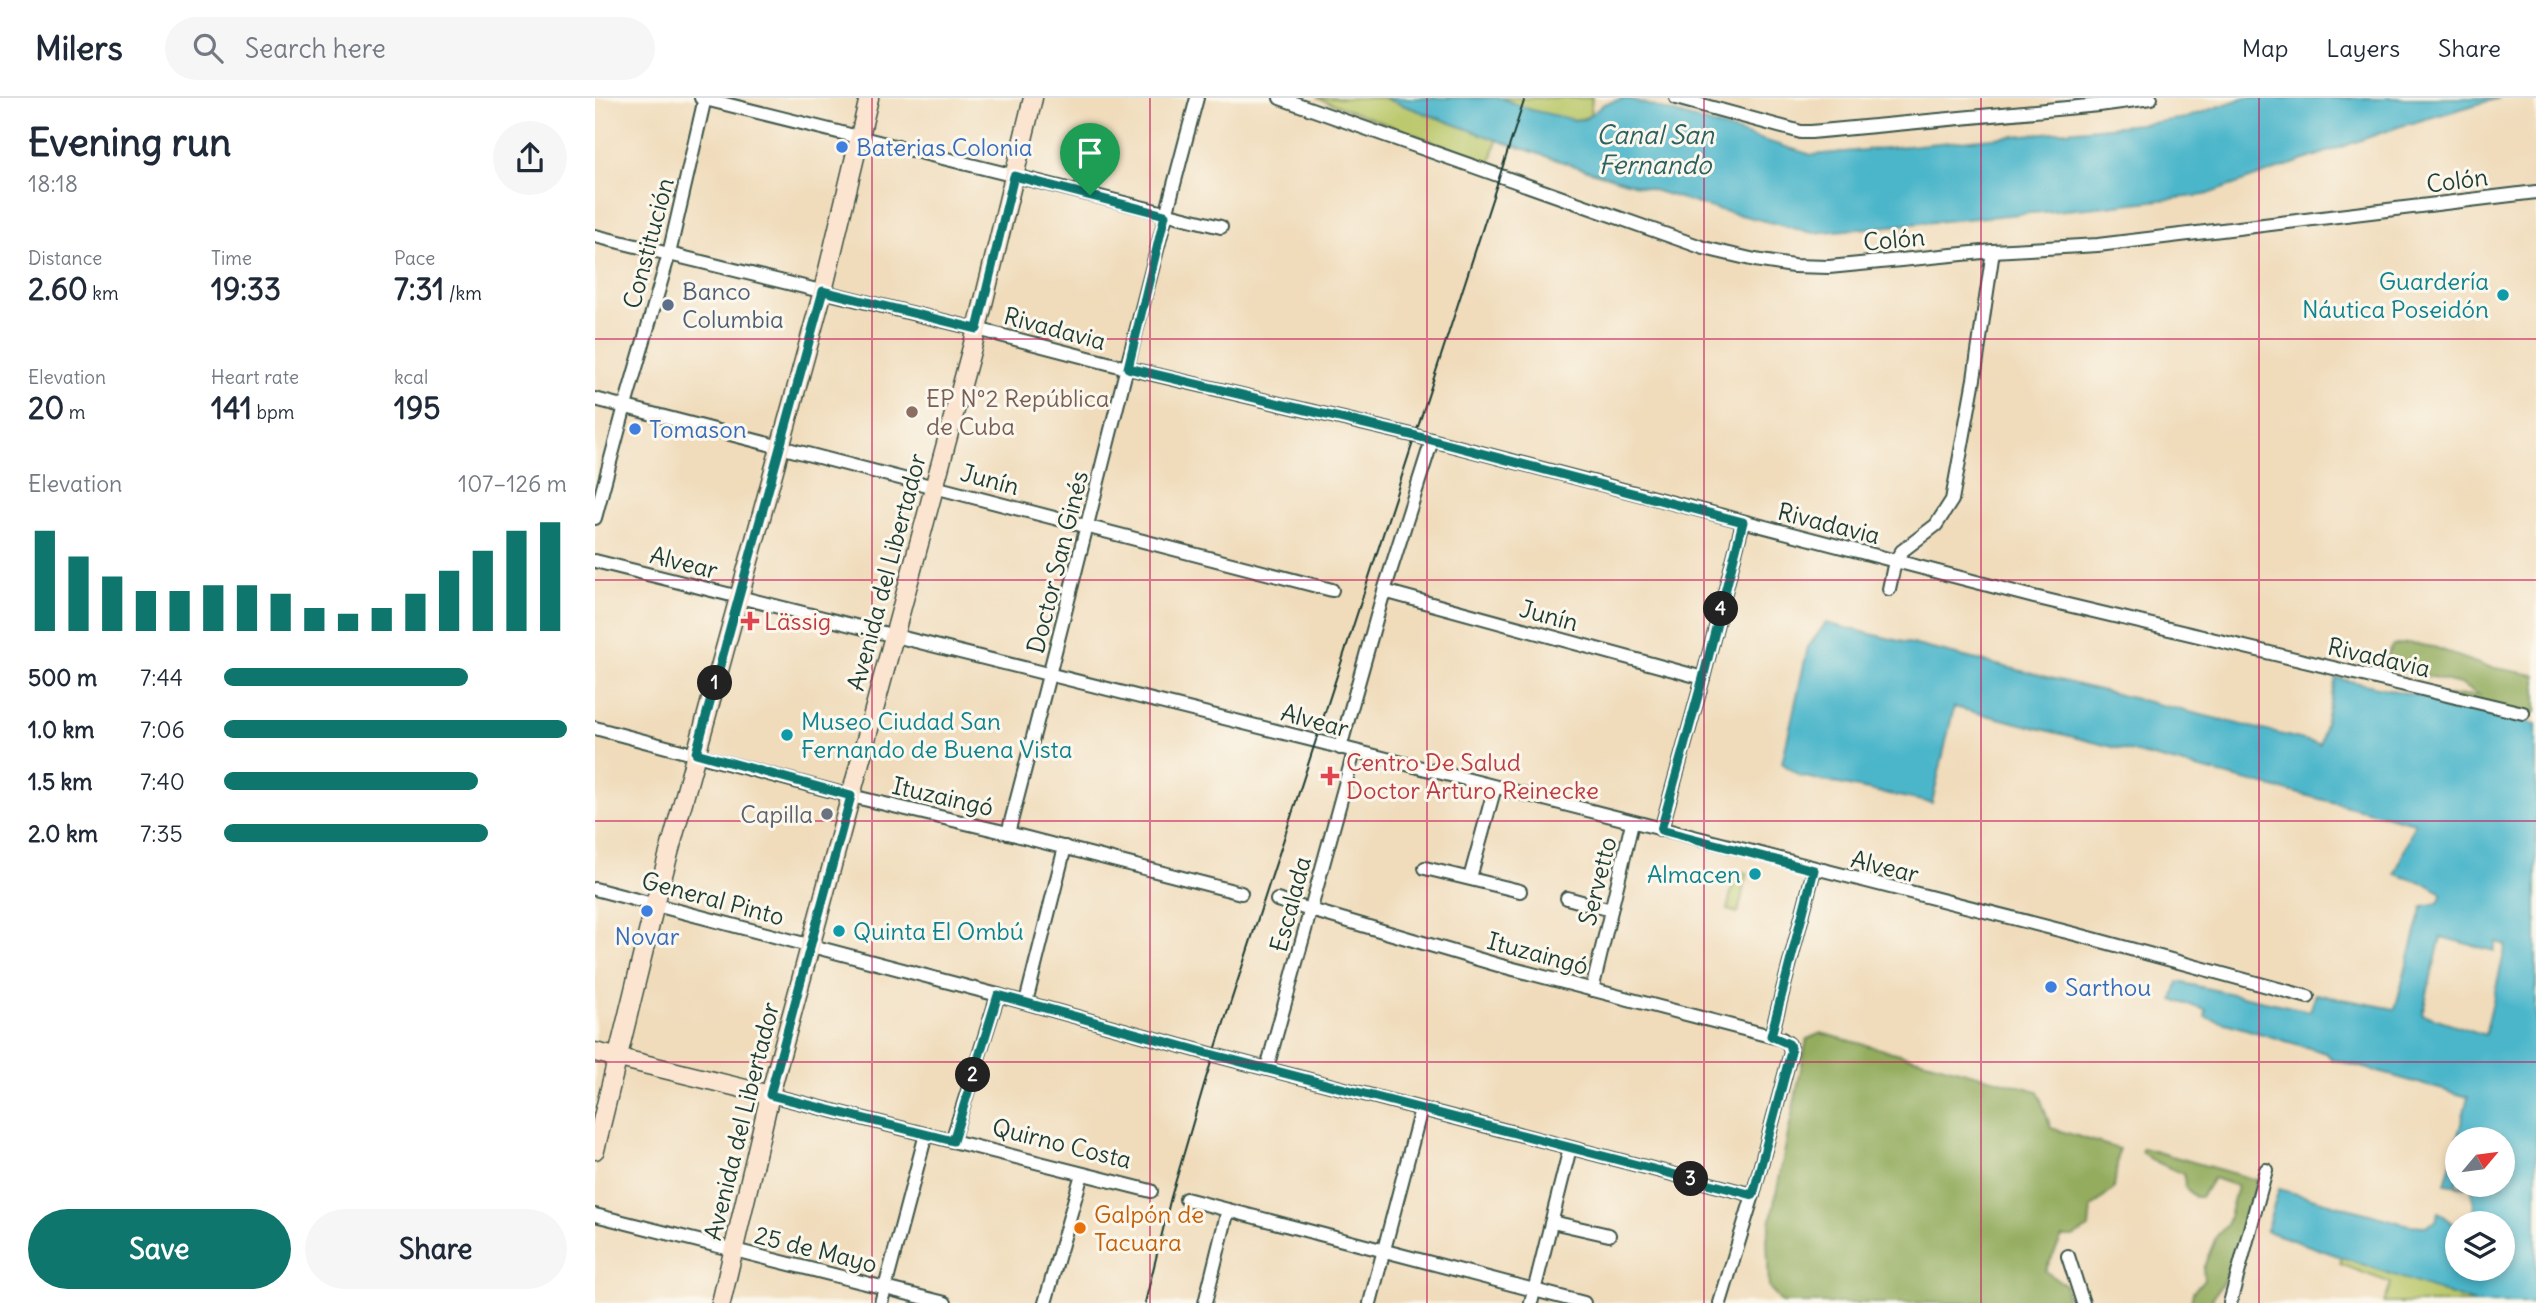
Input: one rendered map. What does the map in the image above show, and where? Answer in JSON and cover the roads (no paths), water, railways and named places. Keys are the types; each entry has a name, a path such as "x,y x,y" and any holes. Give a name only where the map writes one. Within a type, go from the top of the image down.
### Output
{"main road":[{"path":"595,1150 655,904 823,291 869,98"},
{"name":"Avenida del Libertador","path":"721,1303 770,1095 977,329 1033,98"},
{"name":"Quirno Costa","path":"595,1052 770,1095"}],"street":[{"path":"704,98 1221,227"},
{"name":"Constitución","path":"595,518 669,254 704,98"},
{"name":"Doctor San Ginés","path":"1009,833 1197,98"},
{"name":"Colón","path":"1280,98 1692,244 1755,260 1793,266 1829,267 2111,243 2530,193"},
{"path":"1676,98 1801,132 1811,132 2151,98"},
{"path":"2530,193 2536,186"},
{"name":"Rivadavia","path":"595,236 1432,440 2047,600 2523,713"},
{"path":"1889,589 1895,561 1902,551 1936,524 1952,500 1993,251"},
{"name":"Junín","path":"595,399 1332,590"},
{"path":"1340,748 1384,591 1432,440"},
{"path":"1661,830 1743,522"},
{"name":"Alvear","path":"595,561 2075,934 2308,997"},
{"name":"Junín","path":"1384,591 1703,678"},
{"name":"Ituzaingó","path":"595,728 851,796 1241,892"},
{"name":"Escalada","path":"1267,1068 1354,752"},
{"path":"1470,878 1495,787"},
{"name":"Servetto","path":"1592,989 1632,822"},
{"path":"1026,1002 1065,847"},
{"path":"1425,868 1520,891"},
{"path":"1771,1036 1814,870"},
{"name":"General Pinto","path":"595,889 1753,1195"},
{"path":"1567,898 1611,910"},
{"name":"Ituzaingó","path":"1277,900 1498,965 1771,1036 1789,1044 1791,1052 1753,1195"},
{"path":"953,1141 998,995"},
{"name":"Quirno Costa","path":"770,1095 1151,1191"},
{"path":"1370,1303 1421,1109"},
{"path":"881,1303 926,1134"},
{"path":"1533,1297 1570,1148"},
{"path":"2230,1303 2266,1170"},
{"path":"1045,1303 1082,1174"},
{"path":"1720,1303 1753,1195"},
{"path":"1186,1199 1383,1250 1533,1297 1584,1303"},
{"path":"1205,1303 1228,1210"},
{"name":"25 de Mayo","path":"595,1215 945,1303"},
{"path":"1552,1222 1609,1235"},
{"path":"2068,1256 2083,1303"}],"water":[{"name":"Canal San Fernando","path":"1384,98 1501,98 1531,110 1575,120 1585,119 1604,104 1626,98 1812,155 2150,123 2186,118 2243,98 2499,98 2398,127 2205,195 1813,233 1712,208 1587,170"},
{"path":"1826,623 2320,744 2336,678 2424,697 2445,710 2466,708 2536,724 2536,1303 2475,1303 2266,1231 2279,1189 2409,1225 2425,1226 2436,1221 2438,1212 2445,1217 2445,1281 2515,1281 2515,1211 2474,1211 2472,1197 2515,1197 2515,1127 2460,1127 2468,1097 2332,1059 2326,1053 2205,1017 2206,1010 2173,1000 2178,982 2310,1011 2316,994 2395,1009 2423,906 2438,903 2442,893 2428,885 2395,874 2415,823 1954,707 1932,803 1800,776 1782,763 1808,647","holes":["2441,937 2494,951 2496,942 2506,945 2485,1035 2422,1014"]}],"tram line":[{"path":"1145,1303 1171,1197 1206,1078 1525,98"}],"place":[{"name":"Baterias Colonia","path":"842,147"},
{"name":"Guardería Náutica Poseidón","path":"2503,295"},
{"name":"Banco Columbia","path":"668,305"},
{"name":"EP Nº2 República de Cuba","path":"912,412"},
{"name":"Tomason","path":"635,429"},
{"name":"Lässig","path":"750,621"},
{"name":"Museo Ciudad San Fernando de Buena Vista","path":"787,735"},
{"name":"Centro De Salud Doctor Arturo Reinecke","path":"1330,776"},
{"name":"Capilla","path":"827,814"},
{"name":"Almacen","path":"1755,874"},
{"name":"Novar","path":"647,911"},
{"name":"Quinta El Ombú","path":"839,931"},
{"name":"Sarthou","path":"2051,987"},
{"name":"Galpón de Tacuara","path":"1080,1228"}]}
